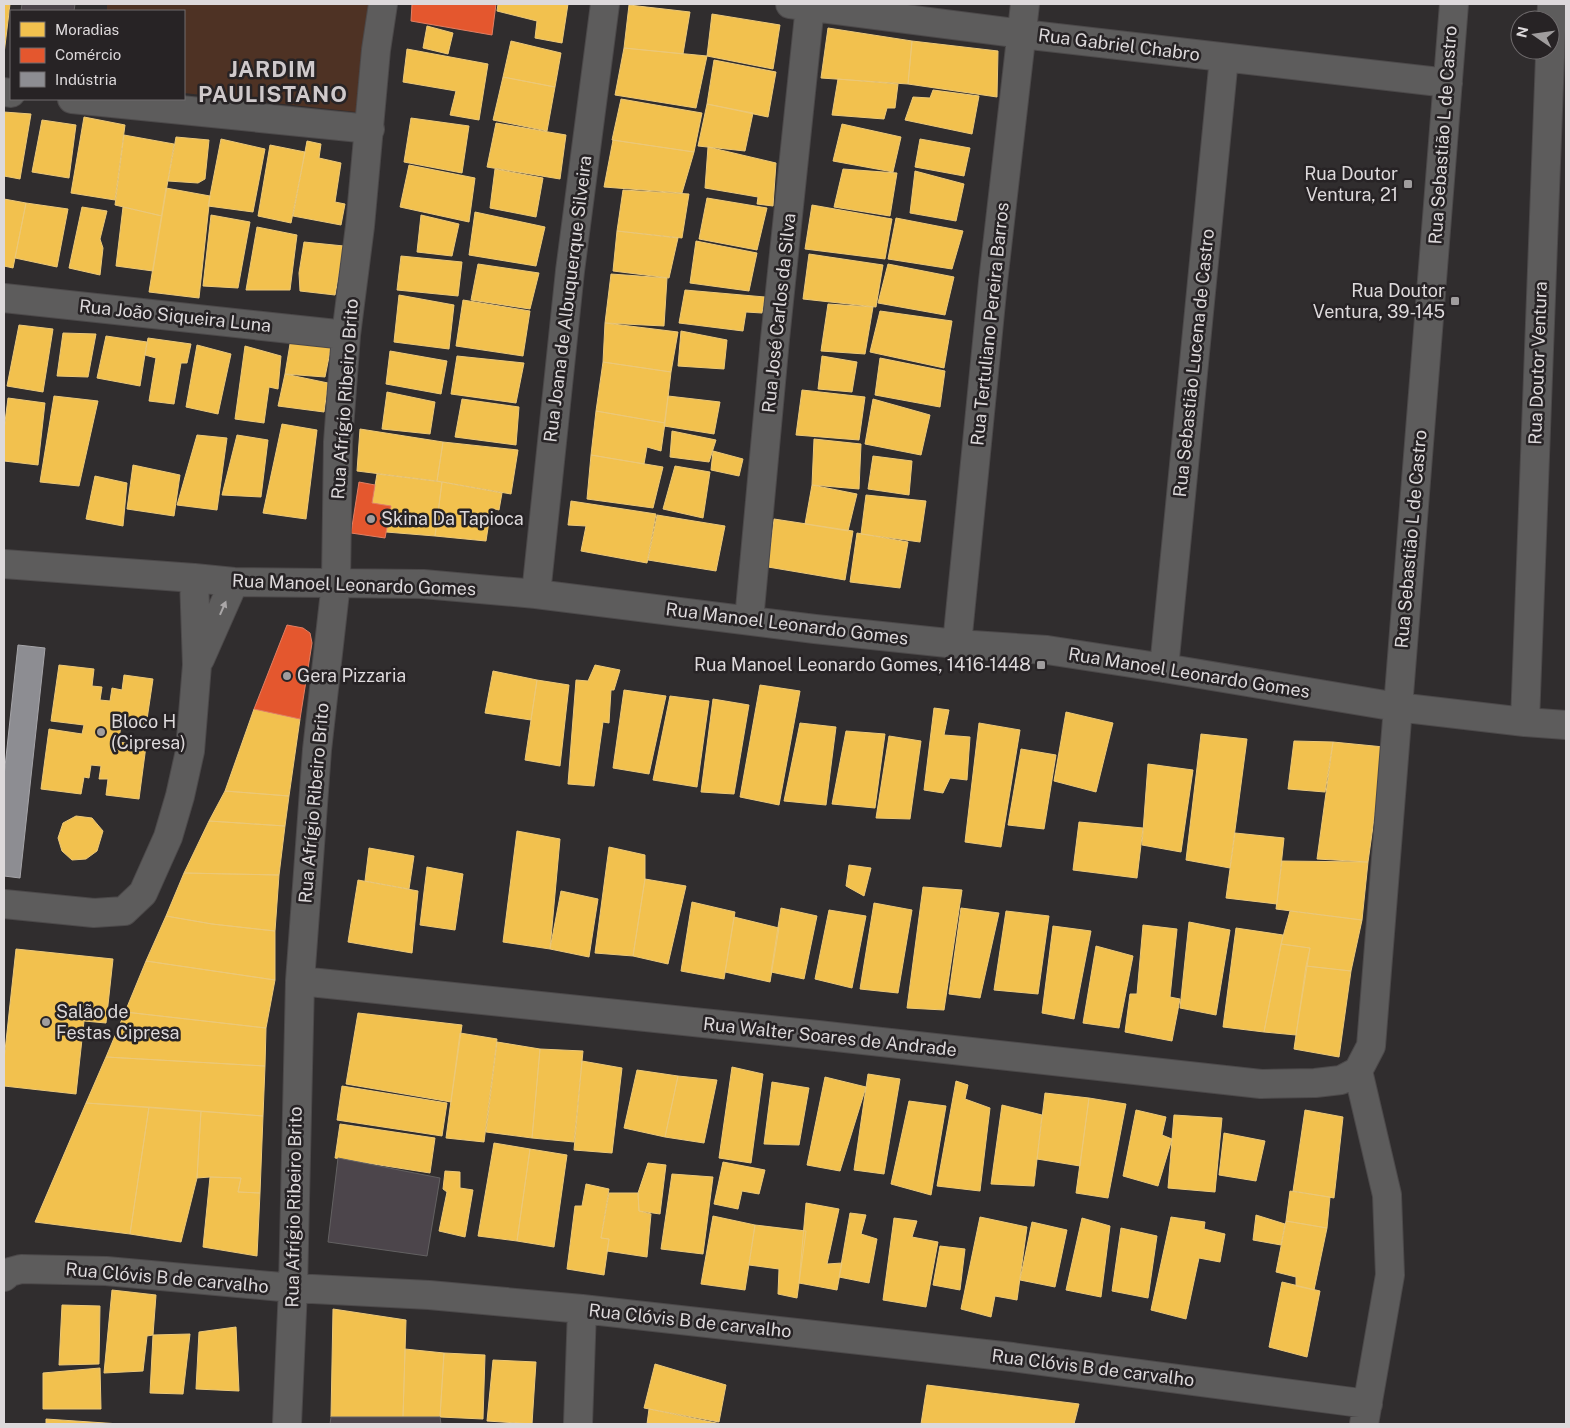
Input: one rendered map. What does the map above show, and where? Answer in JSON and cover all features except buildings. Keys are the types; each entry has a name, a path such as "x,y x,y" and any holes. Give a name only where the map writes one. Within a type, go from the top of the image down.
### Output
{"street":[{"name":"Rua Afrígio Ribeiro Brito","path":"286,1424 293,1288 300,981 317,750 336,583 338,442 346,335 360,226 376,50 383,4"},
{"name":"Rua Joana de Albuquerque Silveira","path":"536,594 570,272 605,4"},
{"name":"Rua Tertuliano Pereira Barros","path":"957,644 994,282 1026,4"},
{"name":"Rua Sebastião L de Castro","path":"1358,1071 1371,1046 1454,4"},
{"name":"Rua Doutor Ventura","path":"1525,722 1552,4"},
{"name":"Rua Gabriel Chabro","path":"800,5 1022,34 1448,83"},
{"name":"Rua José Carlos da Silva","path":"749,620 775,339 800,5"},
{"name":"Rua Sebastião Lucena de Castro","path":"1164,668 1224,58"},
{"path":"82,100 370,130"},
{"name":"Rua João Siqueira Luna","path":"4,298 346,335"},
{"name":"Rua Manoel Leonardo Gomes","path":"4,564 234,582 423,584 536,594 815,629 957,644 1047,650 1397,707 1566,725"},
{"path":"4,904 94,913 124,911 143,893 168,837 190,751 197,665 194,578"},
{"path":"197,665 234,582"},
{"name":"Rua Walter Soares de Andrade","path":"300,981 1261,1084 1315,1083 1342,1080 1358,1071"},
{"path":"1358,1071 1387,1195 1390,1275 1366,1414"},
{"name":"Rua Clóvis B de carvalho","path":"7,1275 21,1270 106,1271 293,1288 429,1294 1012,1357 1366,1414"},
{"path":"578,1424 582,1310"}],"shaded area":[{"path":"107,4 369,4 356,112 185,93 185,10 107,10"}],"place":[{"name":"Rua Doutor Ventura, 21","path":"1408,184"},
{"name":"Rua Doutor Ventura, 39-145","path":"1455,301"},
{"name":"Skina Da Tapioca","path":"371,519"},
{"name":"Rua Manoel Leonardo Gomes, 1416-1448","path":"1041,665"},
{"name":"Gera Pizzaria","path":"287,676"},
{"name":"Bloco H (Cipresa)","path":"101,732"},
{"name":"Salão de Festas Cipresa","path":"46,1022"}],"district":[{"name":"JARDIM PAULISTANO","path":"273,82"}]}
